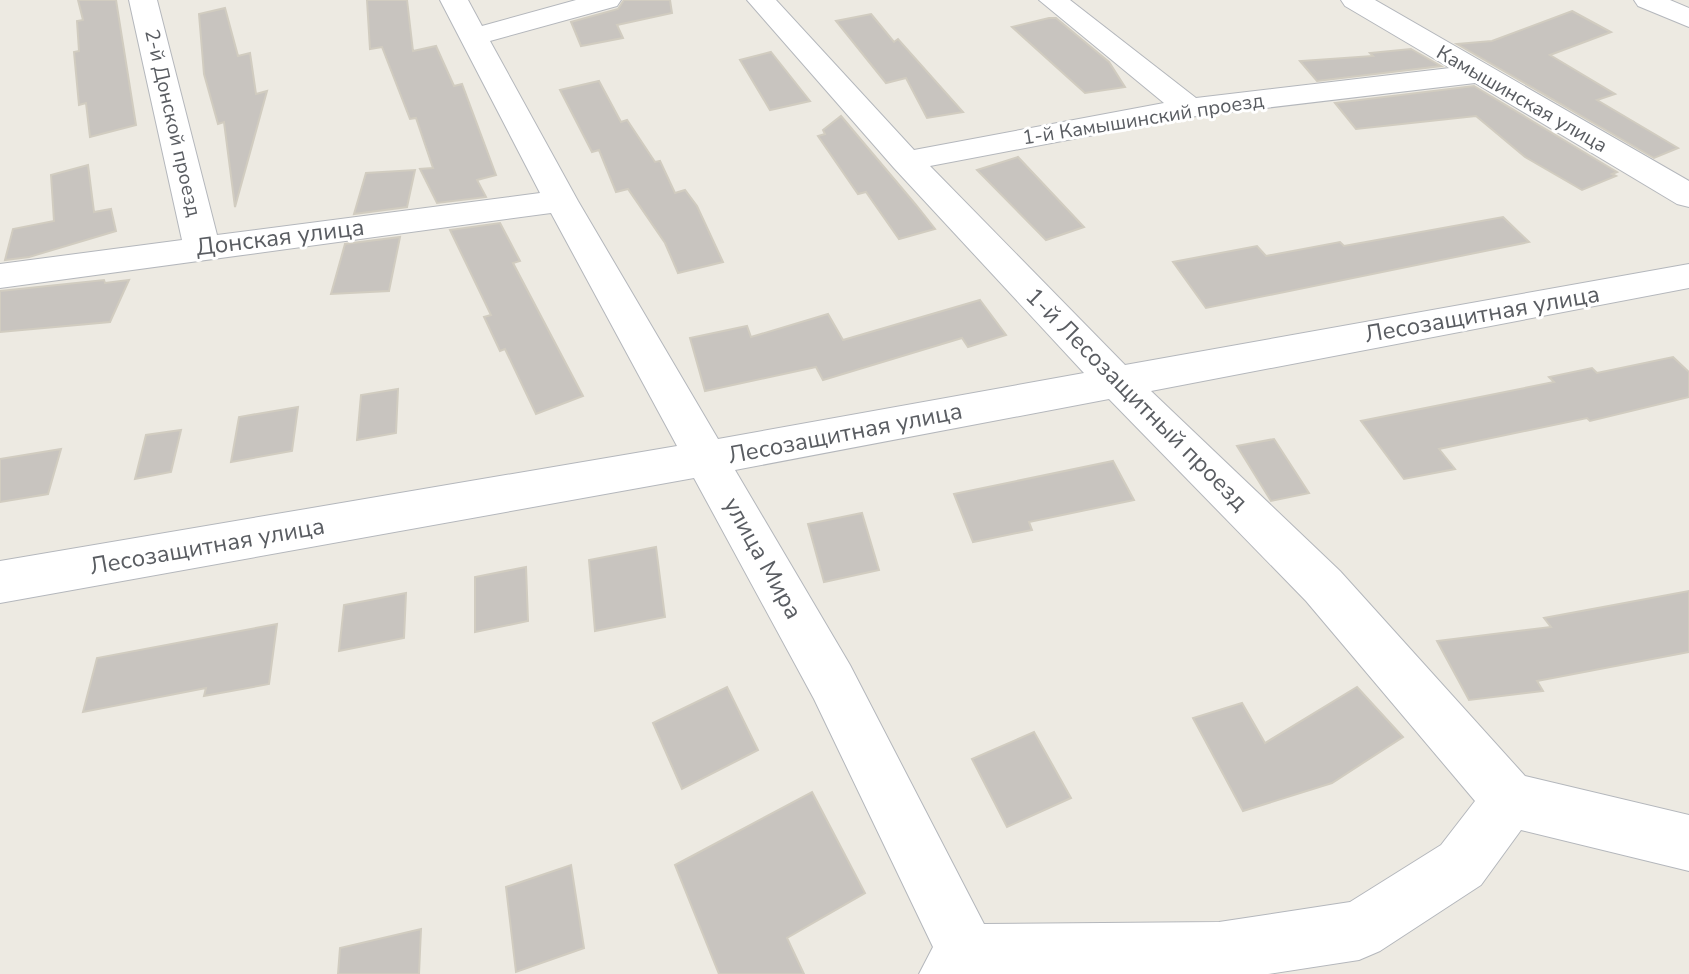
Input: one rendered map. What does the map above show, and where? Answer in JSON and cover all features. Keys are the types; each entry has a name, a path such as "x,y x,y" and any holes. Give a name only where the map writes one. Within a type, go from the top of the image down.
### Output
{"street":[{"name":"2-й Донской проезд","path":"143,0 202,247"},
{"name":"улица Мира","path":"454,0 476,36 561,201 832,682 958,964"},
{"path":"476,36 607,0"},
{"name":"1-й Лесозащитный проезд","path":"761,0 906,161 1117,382 1323,586 1510,800"},
{"path":"1053,0 1189,108"},
{"name":"Камышинская улица","path":"1355,0 1689,196"},
{"path":"1648,0 1689,19"},
{"name":"1-й Камышинский проезд","path":"906,161 1189,108 1477,74"},
{"name":"Донская улица","path":"0,276 561,201"},
{"name":"Лесозащитная улица","path":"0,582 708,458 1689,276"},
{"path":"958,964 1219,952 1359,930 1461,865 1510,800 1689,843"}],"building":[{"path":"78,0 116,0 136,125 90,137 86,103 79,105 74,52 79,51 77,21 83,20"},
{"path":"367,0 407,0 413,51 436,46 454,86 462,84 496,175 477,180 486,197 437,203 420,169 433,168 416,118 410,119 382,47 370,49"},
{"path":"624,0 670,0 672,13 617,25 623,38 581,46 571,22 618,9"},
{"path":"225,8 238,56 250,53 256,94 267,91 235,207 224,122 218,124 204,74 199,14"},
{"path":"1572,11 1611,32 1550,55 1615,94 1597,100 1678,148 1654,158 1457,44 1492,41"},
{"path":"871,14 894,42 898,39 963,112 927,118 906,78 886,83 836,21"},
{"path":"1056,18 1109,62 1125,87 1085,93 1012,27"},
{"path":"1411,49 1441,66 1317,81 1300,61 1373,56 1370,53"},
{"path":"771,52 810,101 770,110 740,60"},
{"path":"599,81 621,122 627,120 655,162 660,161 675,193 685,190 697,206 723,262 678,273 665,243 628,189 616,192 599,150 592,152 560,90"},
{"path":"1474,86 1617,172 1612,174 1616,176 1582,190 1525,157 1476,116 1356,129 1335,103"},
{"path":"841,116 935,229 899,239 866,192 858,194 818,136 825,134 823,130"},
{"path":"1018,157 1084,227 1046,240 977,170"},
{"path":"88,165 94,212 111,209 116,231 29,257 5,260 13,229 54,221 51,175"},
{"path":"415,170 407,207 354,214 366,173"},
{"path":"1503,217 1529,242 1206,308 1173,262 1257,246 1266,256 1340,242 1344,246"},
{"path":"500,223 520,261 513,263 583,396 536,414 505,349 500,351 484,317 491,315 450,230"},
{"path":"400,237 389,291 331,294 345,244"},
{"path":"104,280 105,283 129,280 110,322 0,332 0,291"},
{"path":"980,300 1006,335 968,347 962,338 823,380 816,367 705,391 690,338 747,326 751,337 828,314 843,340"},
{"path":"1673,357 1689,372 1689,397 1590,421 1587,418 1439,449 1455,469 1404,479 1361,421 1554,382 1549,377 1592,368 1597,373"},
{"path":"398,389 396,433 357,440 361,395"},
{"path":"298,407 292,451 231,462 239,417"},
{"path":"181,430 171,472 135,479 146,435"},
{"path":"1274,439 1309,493 1271,501 1237,446"},
{"path":"61,449 48,494 0,502 0,459"},
{"path":"1113,461 1134,500 1029,522 1032,530 973,542 954,494"},
{"path":"862,513 879,570 824,582 808,524"},
{"path":"656,547 665,617 595,631 589,560"},
{"path":"526,567 528,621 475,632 475,577"},
{"path":"1689,591 1689,652 1537,681 1543,691 1469,700 1437,641 1551,627 1544,618"},
{"path":"406,593 404,638 339,651 344,605"},
{"path":"277,624 269,684 204,696 206,688 83,712 97,658"},
{"path":"727,687 758,750 682,789 653,723"},
{"path":"1357,687 1403,737 1332,783 1243,811 1193,718 1242,703 1265,743"},
{"path":"1034,732 1071,798 1007,827 972,759"},
{"path":"812,792 865,893 787,938 804,974 719,974 675,865"},
{"path":"571,865 584,948 516,972 506,887"},
{"path":"421,929 419,974 338,974 340,948"}]}
